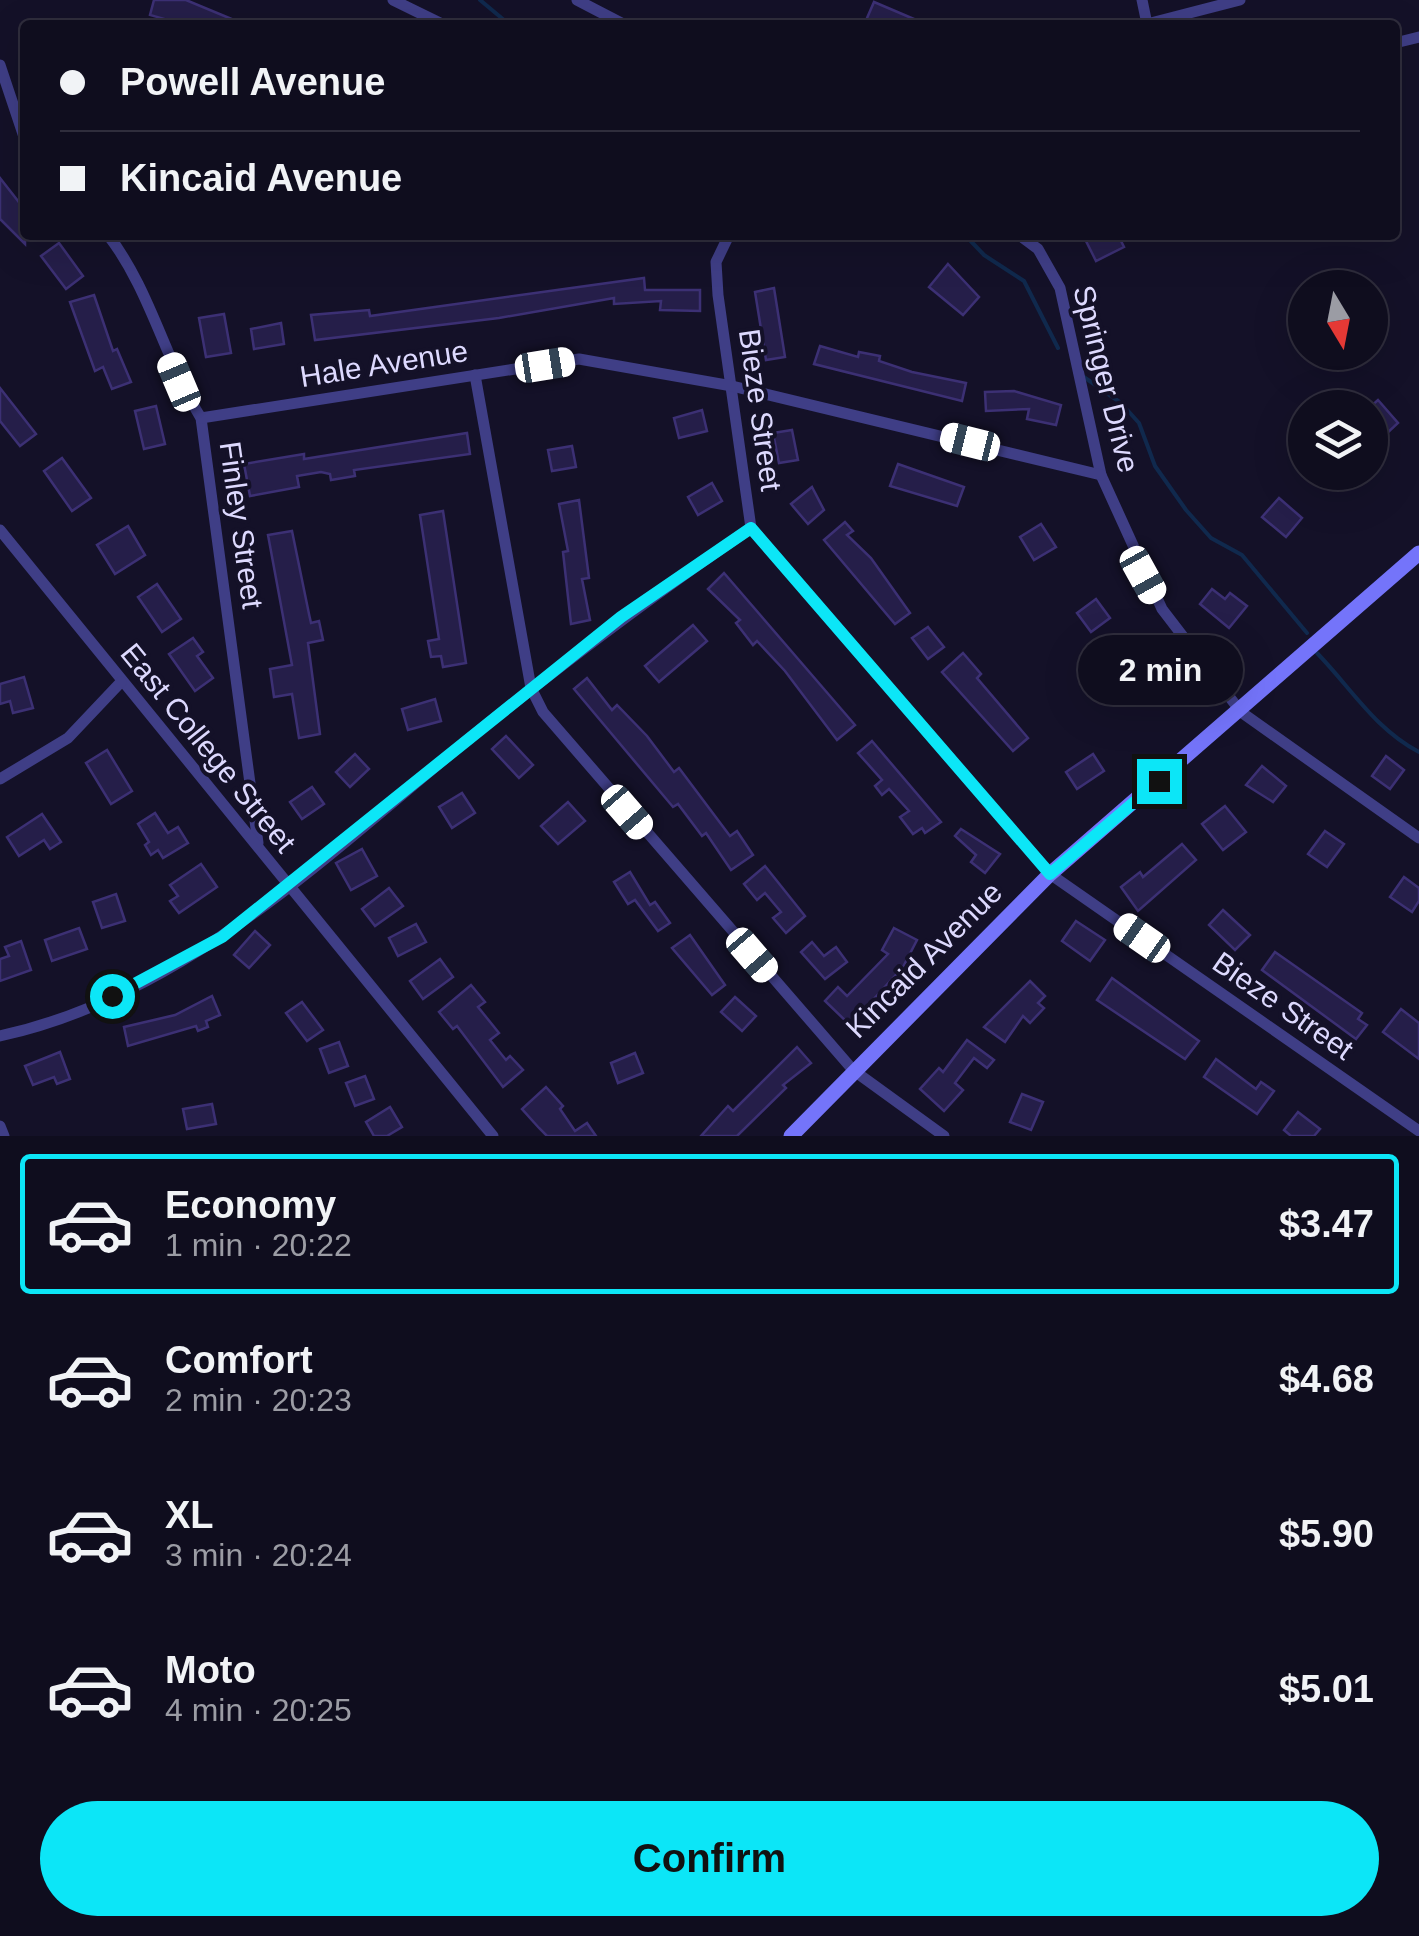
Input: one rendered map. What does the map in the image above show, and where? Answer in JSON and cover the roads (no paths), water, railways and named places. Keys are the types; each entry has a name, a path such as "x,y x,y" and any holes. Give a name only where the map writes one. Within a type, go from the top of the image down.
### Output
{"street":[{"path":"394,0 434,20"},
{"path":"577,0 615,20"},
{"path":"1164,20 1240,0"},
{"path":"0,65 20,125"},
{"name":"Finley Street","path":"112,240 128,260 179,382 201,418 258,843"},
{"name":"Bieze Street","path":"727,240 716,262 751,528 1050,874 1419,1131"},
{"name":"Springer Drive","path":"1026,240 1038,249 1060,288 1101,475 1162,609 1241,712 1419,838"},
{"name":"Hale Avenue","path":"201,418 580,360 732,386 1101,475"},
{"path":"475,375 531,688 543,712 853,1070 944,1136"},
{"path":"0,1036 27,1030 140,984 222,937 621,617 751,528"},
{"name":"East College Street","path":"0,530 494,1136"},
{"name":"Kincaid Avenue","path":"790,1136 1050,874 1241,712 1419,553"},
{"path":"0,779 68,738 121,682"},
{"path":"0,1126 4,1136"}],"waterway":[{"path":"480,0 504,20"},
{"path":"970,240 984,255 1024,281 1058,348"},
{"path":"1081,375 1121,403 1139,423 1155,466 1186,510 1211,538 1242,555 1307,633"},
{"path":"1317,653 1376,720 1419,752"}]}
